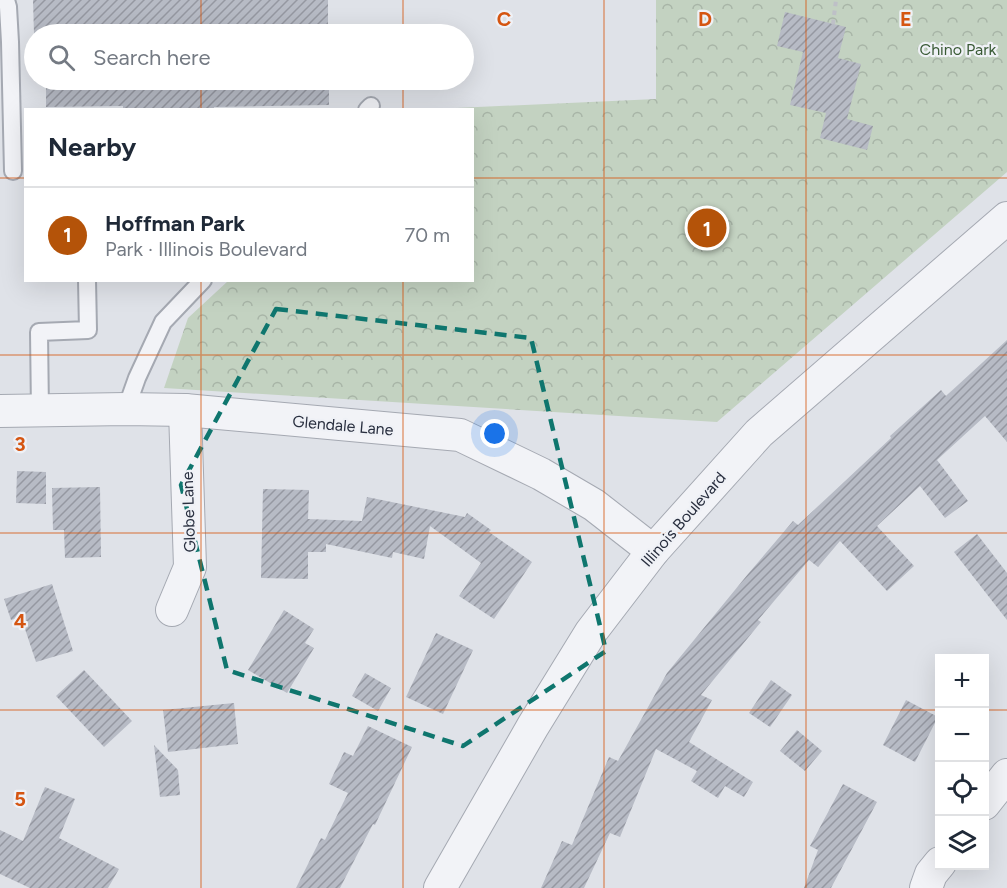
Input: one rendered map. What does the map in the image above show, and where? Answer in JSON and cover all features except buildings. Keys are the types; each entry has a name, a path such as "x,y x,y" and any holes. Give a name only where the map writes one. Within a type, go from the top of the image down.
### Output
{"street":[{"name":"Illinois Boulevard","path":"440,888 533,726 591,632 653,551 759,433 1007,218"},
{"name":"Glendale Lane","path":"0,411 185,410 460,435 541,474 576,495 653,551"},
{"name":"Globe Lane","path":"172,610 190,567 185,410"},
{"path":"989,798 1007,775"},
{"path":"926,888 935,868"}],"lane":[{"path":"6,0 10,42 13,171"},
{"path":"40,412 39,332 88,330 87,282"},
{"path":"126,410 137,378 164,321 201,282"}],"path":[{"path":"833,24 836,0"}],"highlighted area":[{"path":"276,309 531,338 606,651 463,746 227,670 181,485"}],"green space":[{"name":"Chino Park","path":"656,0 1007,0 1007,172 717,422 164,388 188,318 227,282 474,282 474,108 456,108 656,99"}],"place":[{"name":"Hoffman Park","path":"707,228"}]}
